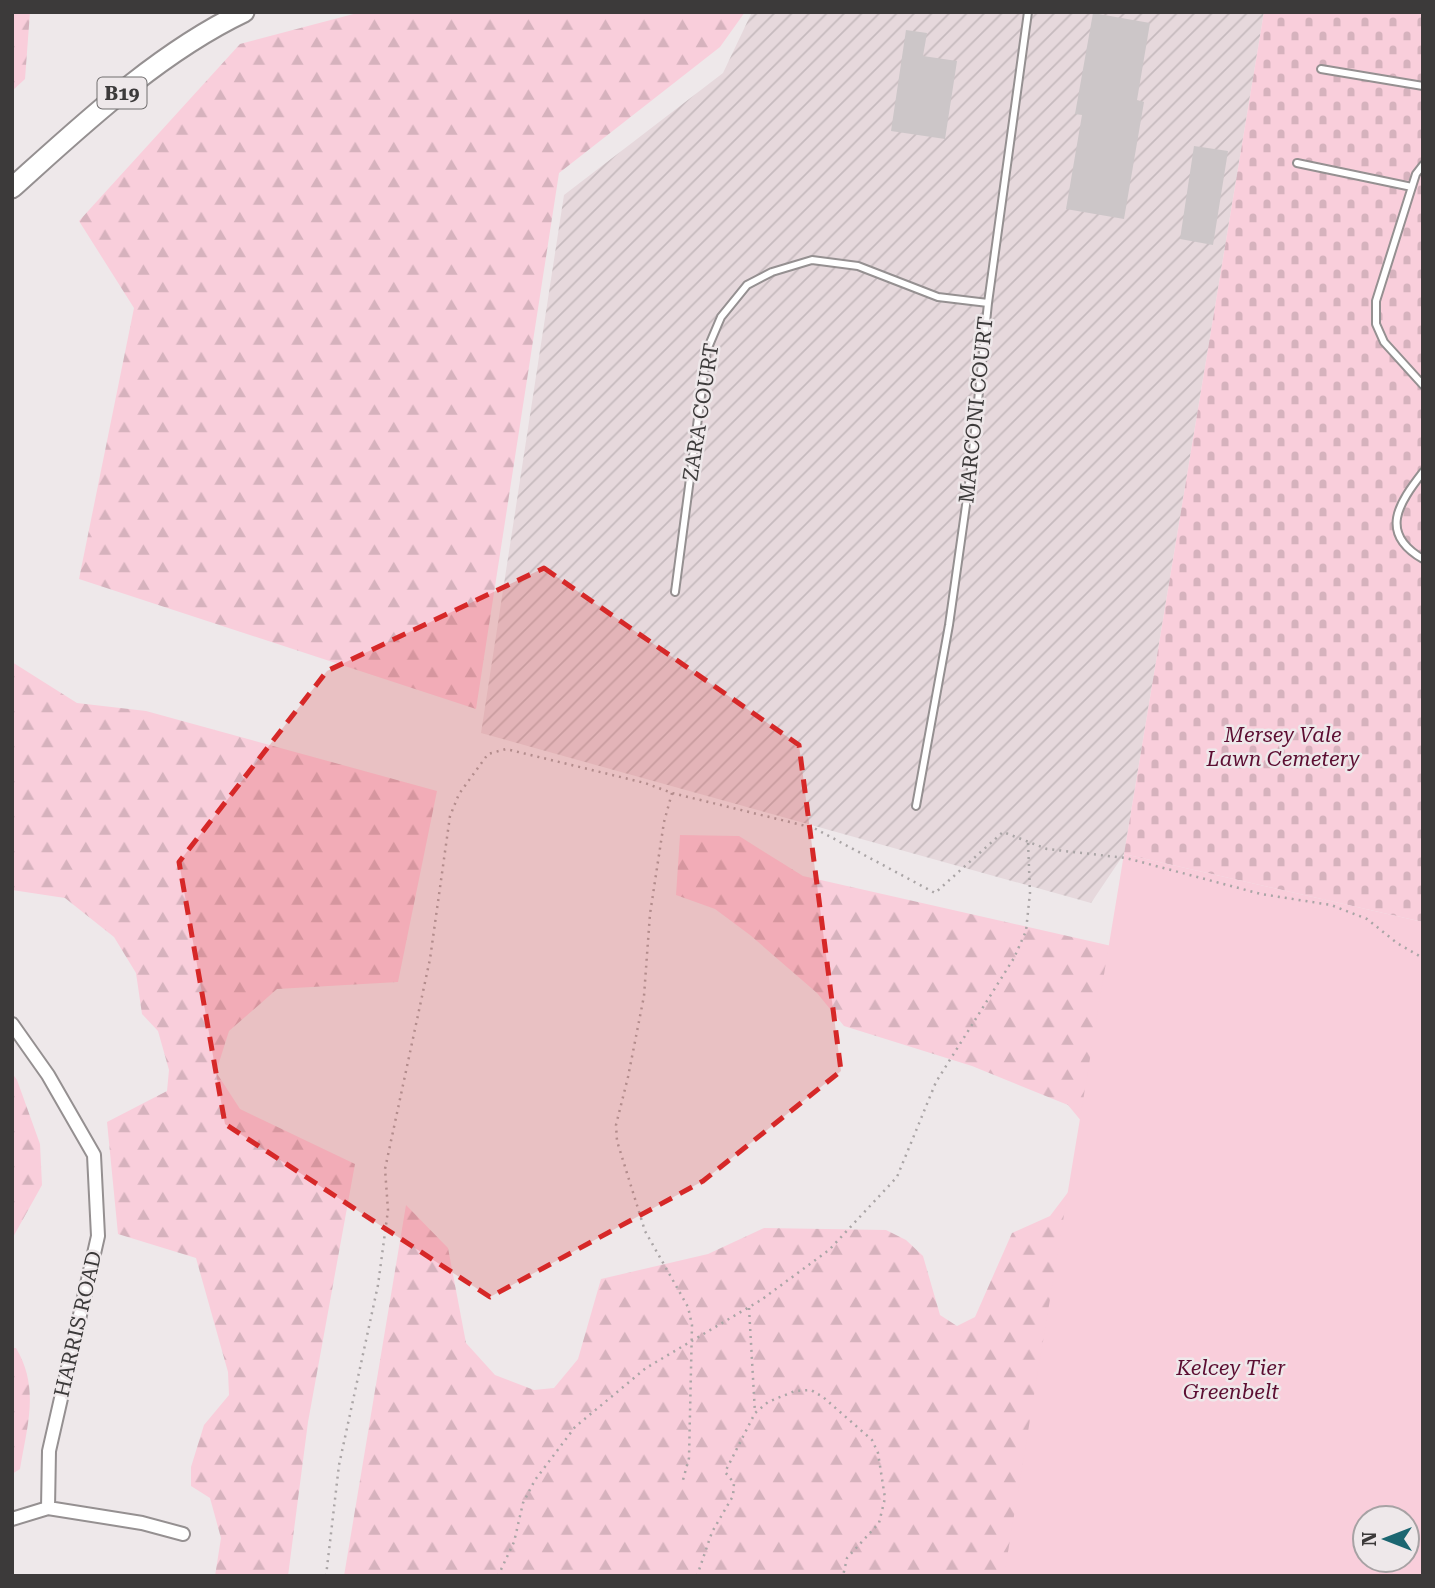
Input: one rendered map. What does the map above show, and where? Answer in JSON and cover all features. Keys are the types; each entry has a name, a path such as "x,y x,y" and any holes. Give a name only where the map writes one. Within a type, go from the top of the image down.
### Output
{"main road":[{"name":"B19","path":"12,188 80,126 160,62 244,12"}],"street":[{"name":"HARRIS ROAD","path":"12,1024 48,1075 94,1155 98,1236 49,1451 48,1508"},
{"path":"12,1519 48,1508 142,1523 183,1534"}],"lane":[{"name":"MARCONI COURT","path":"916,806 949,625 971,470 988,303 1028,12"},
{"path":"1321,69 1423,86"},
{"path":"1297,163 1412,187"},
{"path":"1423,165 1416,174 1376,301 1377,324 1384,342 1423,385"},
{"name":"ZARA COURT","path":"675,592 707,350 721,317 747,285 772,272 812,260 858,266 939,297 988,303"},
{"path":"1423,472 1401,501 1397,520 1399,536 1411,552 1423,559"}],"path":[{"path":"326,1576 339,1465 378,1285 388,1210 386,1169 430,959 450,816 459,794 488,754 506,749 814,828 935,893 1003,832 1047,849 1126,858 1261,894 1331,905 1367,919 1397,943 1423,958"},
{"path":"672,793 664,822 650,914 644,996 616,1125 617,1141 645,1231 688,1307 692,1325 689,1458 683,1480"},
{"path":"498,1576 514,1542 523,1503 535,1480 575,1427 646,1368 749,1307 829,1250 897,1177 936,1082 1014,958 1026,931 1030,892 1028,842"},
{"path":"749,1307 755,1413"},
{"path":"697,1576 712,1532 733,1496 734,1483 725,1472 755,1413 768,1402 795,1391 811,1390 824,1397 872,1440 878,1453 885,1498 879,1523 847,1558 843,1576"}],"highlighted area":[{"path":"544,568 799,745 841,1071 703,1181 490,1297 225,1124 179,862 327,671"}],"shaded area":[{"path":"752,12 1264,12 1124,854 1091,903 481,733 564,195 723,73"}],"green space":[{"path":"12,12 30,12 25,79 12,91"},
{"path":"361,12 745,12 720,47 559,173 476,709 79,579 134,308 79,221 240,44"},
{"name":"Mersey Vale Lawn Cemetery","path":"1264,12 1423,12 1423,922 1124,854"},
{"path":"12,662 77,703 146,711 437,791 398,982 277,989 229,1031 216,1072 240,1109 355,1164 308,1422 288,1576 215,1576 221,1538 210,1498 191,1486 191,1467 204,1425 229,1395 228,1372 196,1258 118,1234 107,1122 167,1091 169,1070 158,1031 142,1014 136,973 114,937 65,898 12,890"},
{"path":"680,835 739,836 803,876 1310,991 1409,1504 1351,1504 1351,1574 1421,1574 1421,1566 1423,1576 344,1576 406,1205 448,1248 466,1343 495,1375 534,1390 554,1388 578,1359 601,1279 708,1254 764,1228 886,1230 906,1240 923,1256 940,1315 957,1326 975,1317 1012,1233 1050,1216 1075,1183 1082,1122 1068,1105 972,1066 844,1026 817,993 750,935 715,909 676,895"},
{"name":"Kelcey Tier Greenbelt","path":"1124,854 1423,922 1423,1576 1004,1576"},
{"path":"12,1073 40,1144 42,1185 12,1239"},
{"path":"12,1348 16,1348 28,1378 30,1407 20,1469 12,1474"}],"building":[{"path":"1093,13 1150,23 1137,100 1144,102 1124,219 1066,209 1082,115 1075,114"},
{"path":"906,30 927,33 923,56 957,61 945,139 891,131"},
{"path":"1194,146 1228,151 1213,245 1180,239"}]}
